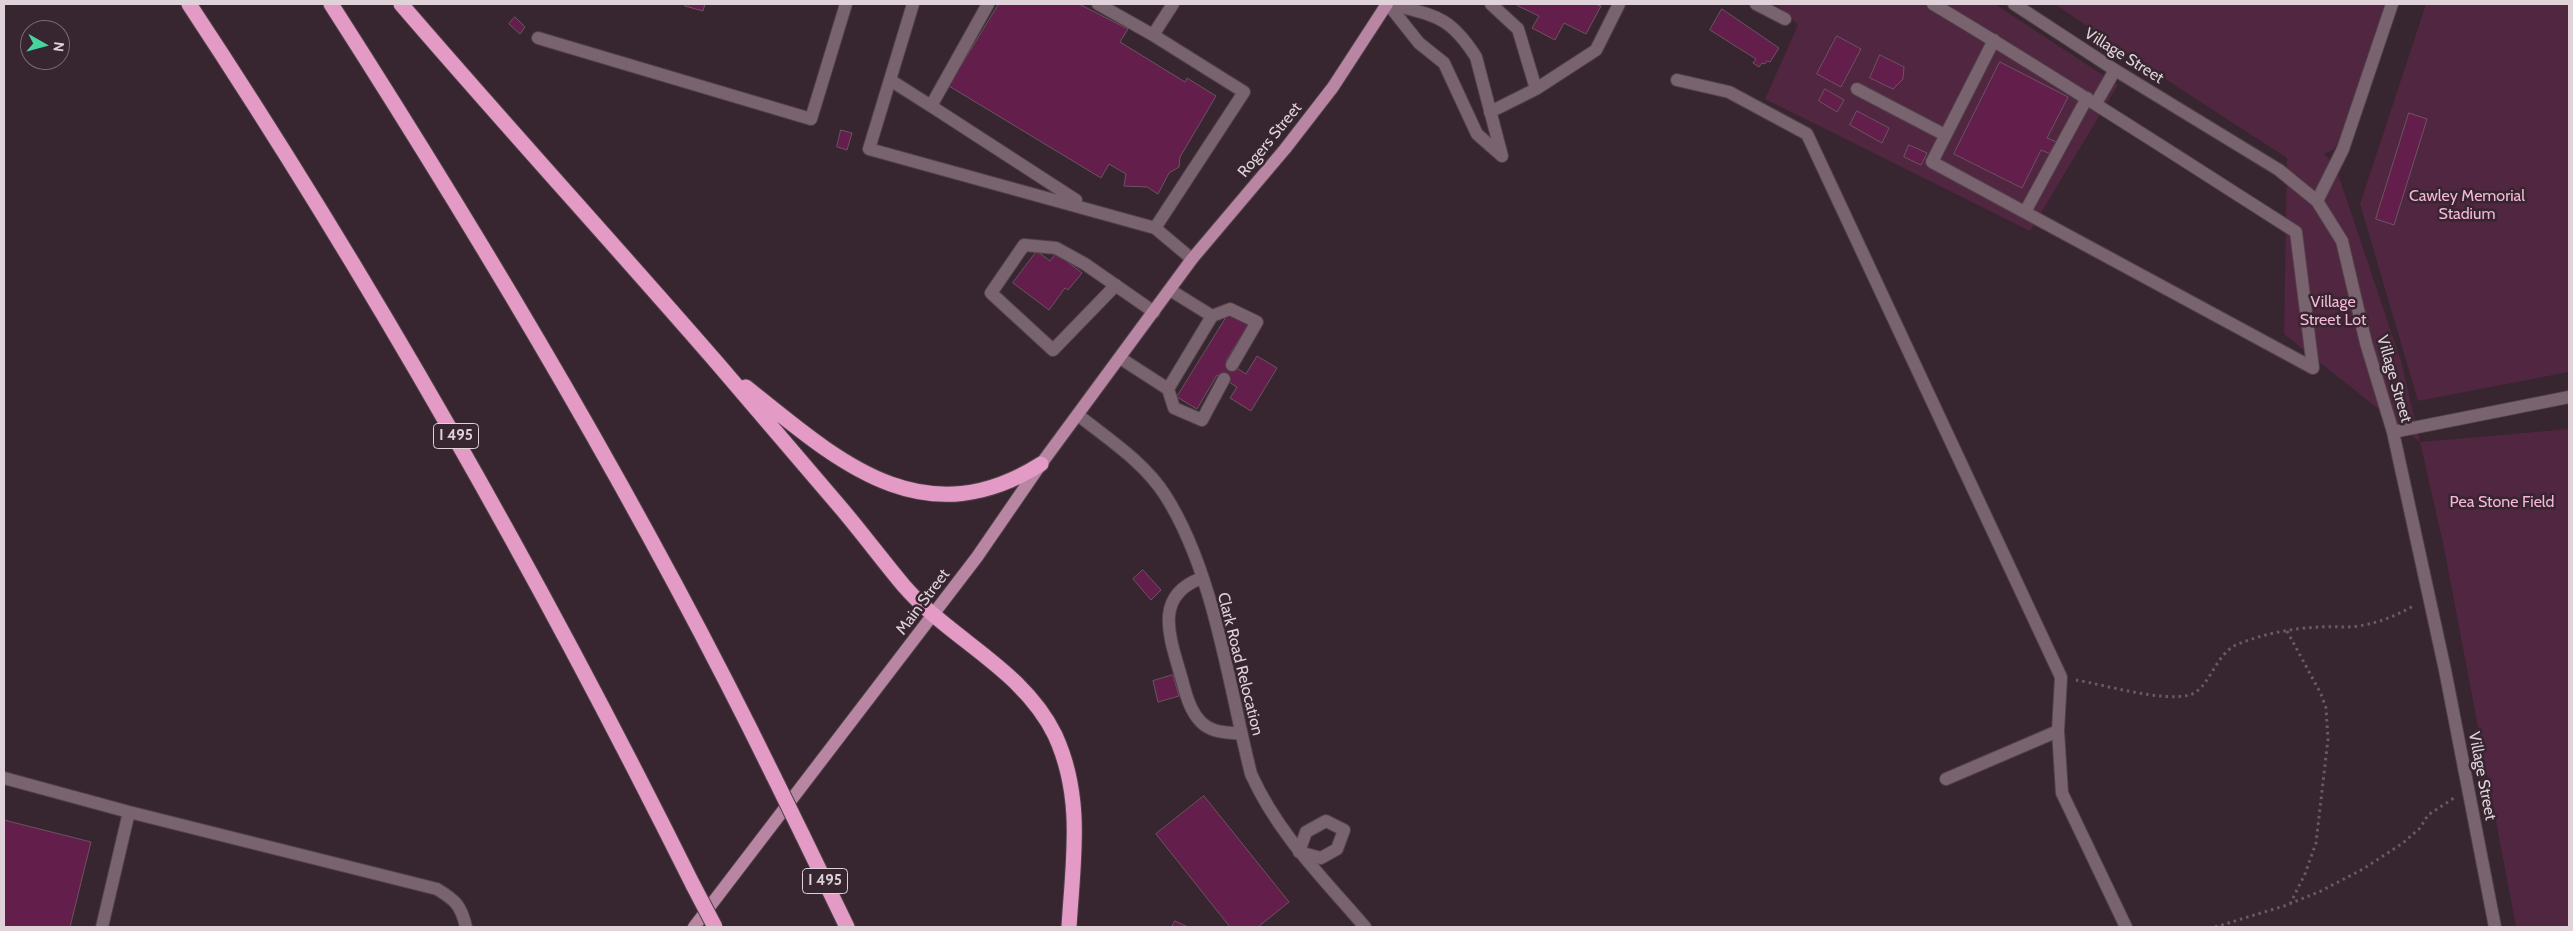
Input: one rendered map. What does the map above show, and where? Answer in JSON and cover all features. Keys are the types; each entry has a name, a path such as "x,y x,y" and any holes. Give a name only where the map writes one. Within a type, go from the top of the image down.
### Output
{"highway":[{"name":"I 495","path":"189,4 372,295 454,432 581,663 715,927"},
{"name":"I 495","path":"331,4 470,225 714,655 847,927"},
{"path":"401,4 715,361 843,510 905,587 934,615 1003,670 1039,707 1054,735 1071,777 1076,824 1069,927"},
{"path":"715,361 811,439 865,474 892,486 932,494 978,490 1007,482 1042,464"}],"main road":[{"name":"Rogers Street","path":"1170,290 1192,259 1285,149 1333,87 1388,4"},
{"name":"Main Street","path":"694,927 934,615 1170,290"}],"street":[{"path":"538,38 811,119 846,4"},
{"path":"913,4 869,149 1155,228 1192,259"},
{"path":"931,106 988,4"},
{"path":"1098,4 1154,35 1244,92 1155,228"},
{"path":"1154,35 1173,4"},
{"path":"1388,4 1440,18 1458,32 1476,57 1502,156 1478,134 1444,63 1419,44 1388,4"},
{"path":"1491,4 1518,29 1536,90"},
{"path":"1490,112 1536,90 1596,50 1619,4"},
{"path":"1756,4 1785,19"},
{"path":"1933,4 1994,40 2296,232 2313,368 1932,162 1994,40"},
{"name":"Village Street","path":"2014,4 2115,70 2279,170 2317,201 2342,241 2366,343 2393,432 2429,597 2495,927"},
{"path":"2317,201 2342,149 2392,4"},
{"path":"2025,212 2091,101 2115,70"},
{"path":"890,80 1088,208"},
{"path":"1677,80 1729,92 1807,134 2061,677 2058,732 2062,793 2126,927"},
{"path":"1857,89 1946,135"},
{"path":"1116,286 1053,350 991,293 1024,245 1056,248 1116,286 1154,312"},
{"path":"1170,290 1212,316"},
{"path":"1168,389 1212,316 1230,309 1258,322 1232,365"},
{"path":"1120,358 1168,389 1174,408 1202,420 1224,379"},
{"path":"2393,432 2569,397"},
{"name":"Clark Road Relocation","path":"1078,415 1134,460 1165,495 1188,542 1202,578 1215,622 1251,774 1261,798 1273,818 1299,852 1365,927"},
{"path":"1202,578 1186,584 1174,598 1168,614 1169,636 1189,706 1201,722 1214,731 1241,734"},
{"path":"1946,779 2058,732"},
{"path":"4,778 129,812 437,889 452,898 462,910 466,927"},
{"path":"102,927 129,812"}],"path":[{"path":"2061,677 2153,694 2191,695 2202,687 2224,653 2237,644 2286,631 2320,627 2357,627 2375,623 2392,618 2429,597"},
{"path":"2286,631 2321,694 2326,708 2328,745 2316,843 2305,874 2290,904"},
{"path":"2215,927 2267,913 2321,891 2396,849 2415,833 2428,815 2468,788"}],"green space":[{"path":"1776,4 1995,4 2118,85 2030,231 1765,99 1798,25"},
{"name":"Village Street Lot","path":"2055,4 2387,4 2338,143 2333,150 2324,154 2335,165 2401,361 2420,442 2284,334 2287,158 2142,64"},
{"name":"Cawley Memorial Stadium","path":"2426,4 2569,4 2569,372 2418,401 2360,204"},
{"name":"Pea Stone Field","path":"2569,429 2569,927 2516,927 2444,548 2420,442"}],"building":[{"path":"686,4 705,4 703,11 685,6"},
{"path":"999,4 1079,4 1128,29 1120,42 1185,82 1187,78 1216,96 1180,157 1179,167 1169,173 1158,194 1147,187 1124,186 1126,174 1109,164 1101,178 949,86"},
{"path":"1519,4 1595,4 1601,6 1586,34 1564,23 1555,40 1532,28 1539,16 1518,6"},
{"path":"1722,9 1779,48 1770,62 1762,63 1759,67 1753,63 1756,59 1710,30"},
{"path":"515,17 525,27 520,34 509,24"},
{"path":"1837,36 1861,49 1841,87 1817,74"},
{"path":"1880,55 1904,67 1903,79 1893,89 1870,78"},
{"path":"2000,62 2068,97 2047,138 2059,143 2053,155 2041,150 2022,188 1954,154"},
{"path":"1825,89 1844,100 1837,112 1819,101"},
{"path":"1857,111 1889,128 1882,143 1850,125"},
{"path":"2409,113 2427,119 2394,225 2376,219"},
{"path":"841,130 852,133 847,150 837,147"},
{"path":"1909,145 1927,153 1921,165 1904,157"},
{"path":"1037,251 1050,261 1056,253 1082,273 1068,290 1065,288 1049,310 1013,283"},
{"path":"1229,313 1248,325 1226,361 1246,374 1257,356 1277,368 1251,411 1230,398 1237,387 1217,375 1197,409 1177,397"},
{"path":"1143,570 1161,590 1151,600 1133,579"},
{"path":"1173,675 1179,696 1158,702 1153,681"},
{"path":"1204,796 1289,902 1258,927 1230,927 1156,834"},
{"path":"4,820 91,842 70,927 4,927"},
{"path":"1175,921 1188,927 1172,927"}]}
